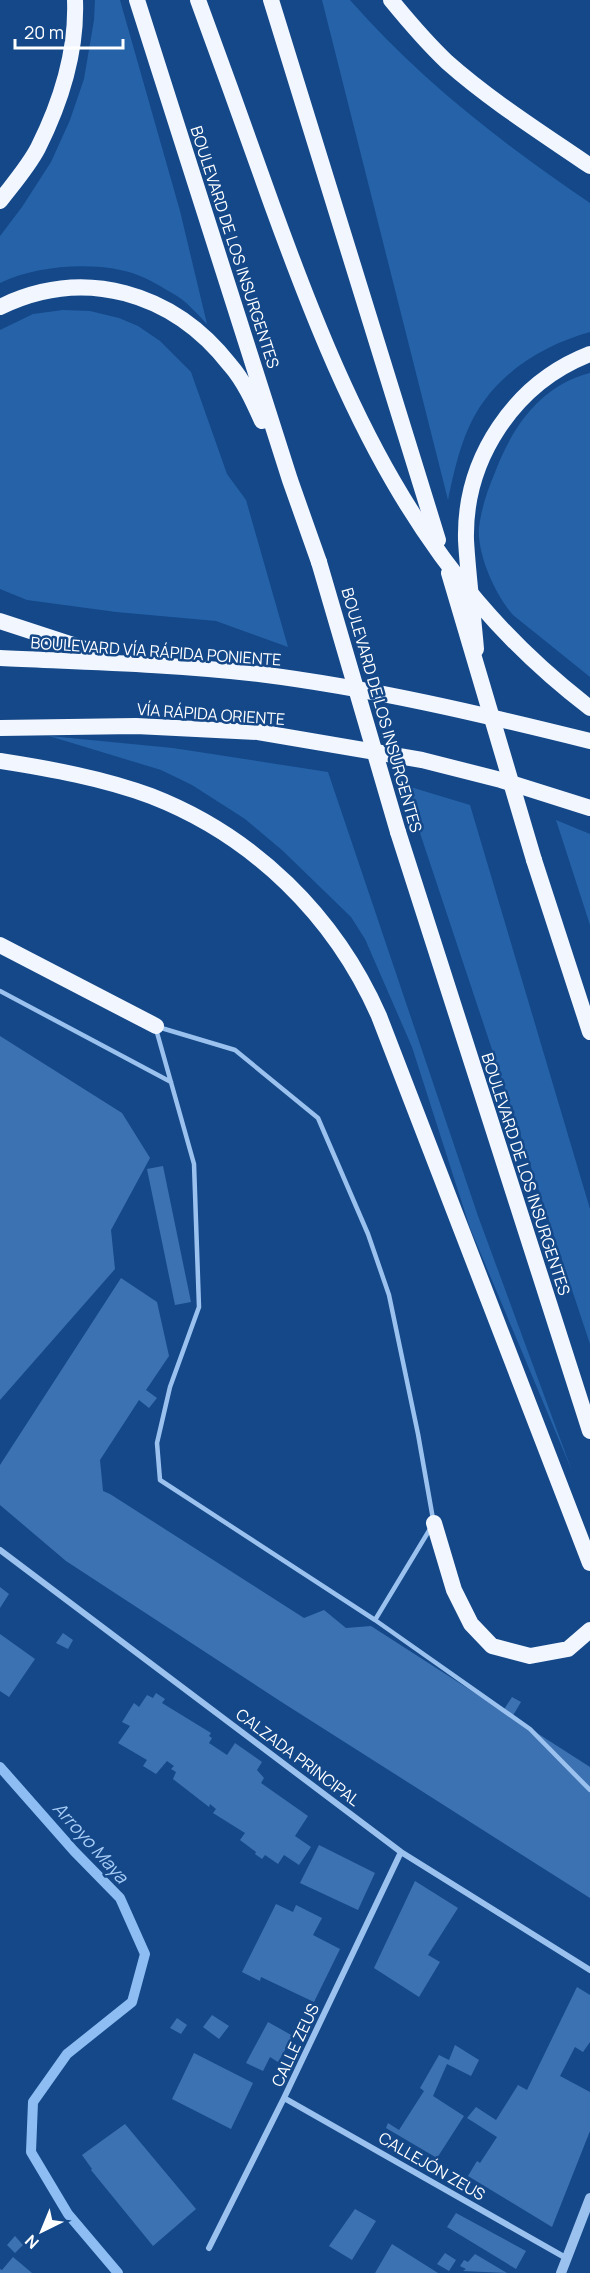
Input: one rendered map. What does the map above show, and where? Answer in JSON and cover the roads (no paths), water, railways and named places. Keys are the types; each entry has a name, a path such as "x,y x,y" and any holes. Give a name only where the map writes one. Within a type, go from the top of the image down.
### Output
{"highway":[{"path":"0,201 37,149 67,75 76,22 75,0"},
{"name":"BOULEVARD DE LOS INSURGENTES","path":"137,0 290,480 320,562 398,832 590,1431"},
{"path":"198,0 304,293 342,384 398,491 467,591 507,635 590,708"},
{"path":"271,0 534,860 590,1032"},
{"path":"391,0 447,62 490,96 590,166"},
{"path":"0,307 36,292 70,286 117,291 150,301 165,309 201,335 232,367 252,399 290,480"},
{"path":"477,668 466,538 475,478 493,435 508,415 535,386 549,375 590,354"},
{"path":"0,621 131,664"},
{"name":"BOULEVARD VÍA RÁPIDA PONIENTE","path":"0,658 131,664 260,675 418,700 590,741"},
{"name":"VÍA RÁPIDA ORIENTE","path":"0,728 136,726 258,732 422,760 501,780 590,808"},
{"path":"533,727 590,733"},
{"path":"0,761 64,771 111,783 152,796 209,824 260,857 296,892 329,931 358,973 379,1016 590,1563"},
{"path":"0,945 156,1026"},
{"path":"434,1523 454,1590 471,1624 492,1646 530,1656 568,1649 590,1630"}],"street":[{"name":"CALZADA PRINCIPAL","path":"0,1550 402,1852 590,1970"},
{"name":"CALLE ZEUS","path":"209,2248 402,1852"},
{"name":"CALLEJÓN ZEUS","path":"284,2098 566,2258"},
{"path":"561,2273 590,2198"}],"lane":[{"path":"0,991 171,1082"},
{"path":"156,1026 194,1164 199,1307 170,1387 157,1443 160,1480 375,1620 530,1730 590,1790"},
{"path":"156,1026 235,1050 318,1118 368,1234 389,1295 434,1523 375,1620"}],"waterway":[{"name":"Arroyo Maya","path":"0,1767 74,1851 120,1898 145,1954 132,2002 67,2054 33,2102 31,2152 68,2214 118,2273"}]}
